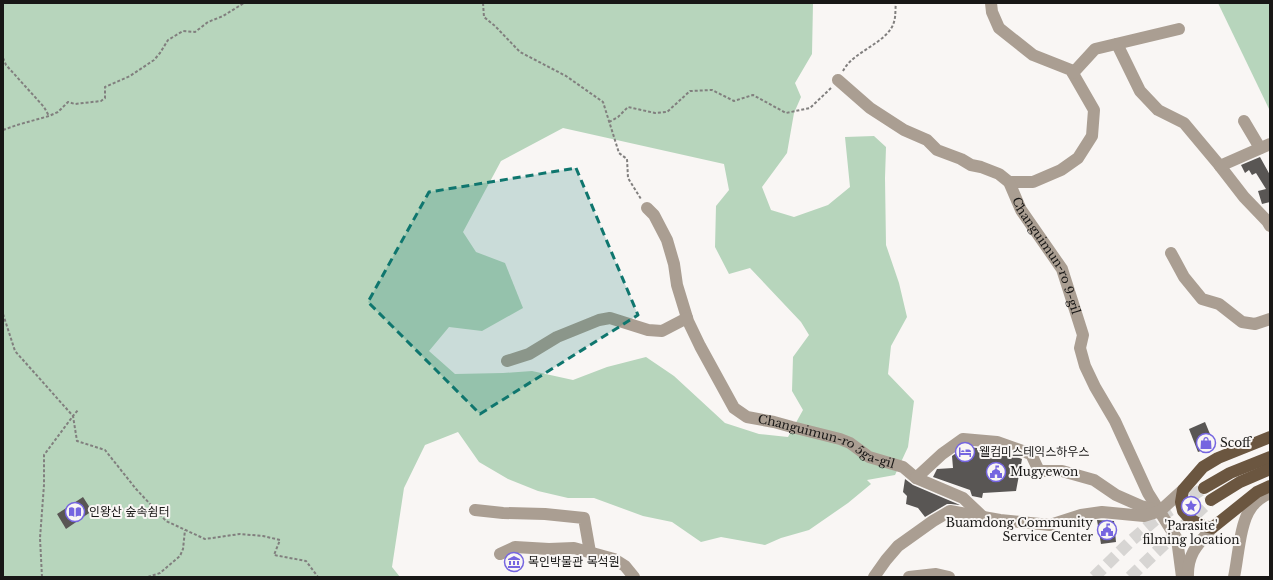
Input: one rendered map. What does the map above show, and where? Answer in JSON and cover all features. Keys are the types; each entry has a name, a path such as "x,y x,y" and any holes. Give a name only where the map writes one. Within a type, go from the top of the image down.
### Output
{"main road":[{"path":"1270,437 1218,458 1203,466 1183,490 1181,502 1184,511 1190,519 1201,525 1212,528 1257,492 1270,486"},
{"path":"1204,488 1230,474 1270,457"},
{"path":"1211,500 1240,482 1270,469"}],"street":[{"path":"991,3 992,12 999,28 1033,55 1071,70 1094,110 1092,136 1078,158 1061,170 1034,182 1009,182"},
{"path":"1073,73 1095,49 1179,29"},
{"path":"1117,44 1140,91 1158,110 1184,123 1244,197 1270,226"},
{"name":"Changuimun-ro 9-gil","path":"839,81 870,108 904,130 927,140 937,150 961,159 971,165 999,174 1009,182 1021,210 1062,269 1083,335 1080,348 1085,366 1095,387 1115,421 1148,493 1177,539 1182,577"},
{"path":"1220,166 1265,146 1244,121"},
{"name":"Changuimun-ro 5ga-gil","path":"647,208 654,215 668,240 677,285 688,318 700,346 734,408 746,418 774,422 850,443 869,458 903,467 916,478 963,498 984,516"},
{"path":"1171,253 1184,277 1202,299 1219,304 1242,322 1255,324 1270,319"},
{"path":"507,361 529,354 557,337 599,320 610,318 648,330 662,330 688,318"},
{"path":"916,478 942,454 963,439 997,442 1031,454 1039,471 1062,471 1094,480 1116,495 1141,506 1160,511"},
{"path":"874,577 898,546 950,511 1000,520 1050,525 1081,515 1102,512 1136,514 1144,516 1160,511 1183,490"},
{"path":"1234,577 1243,526 1250,508 1265,495 1270,493"},
{"path":"475,510 584,518 590,552"},
{"path":"1188,577 1187,568 1193,550 1212,528"},
{"path":"500,554 515,547 549,549 574,548 614,559 625,566 634,577"},
{"path":"909,577 936,574 949,577"}],"path":[{"path":"3,130 49,116 58,112 68,102 75,104 101,101 105,98 106,87 130,76 154,60 168,40 183,31 195,32 208,22 223,16 244,3"},
{"path":"483,3 484,17 496,26 520,52 566,76 603,102 619,153 627,159 628,178 647,208"},
{"path":"609,122 618,117 628,107 655,112 667,112 690,91 712,90 734,101 753,96 786,113 810,108 839,81 845,67 852,60 885,36 894,22 896,3"},
{"path":"3,58 6,65 44,107 49,116"},
{"path":"3,314 15,351 73,416 77,441 106,450 136,489 166,521 205,539 240,534 263,536 280,540 274,555 306,561 318,577"},
{"path":"42,577 40,538 44,485 44,454 78,410"},
{"path":"148,577 160,573 180,556 183,549 184,530"}],"highlighted area":[{"path":"576,168 638,315 480,414 368,302 429,192"}],"green space":[{"path":"3,3 813,3 812,54 795,83 801,97 794,113 787,153 762,187 771,210 794,217 828,205 850,187 845,137 874,136 886,147 886,245 899,283 907,317 891,346 888,374 914,401 908,447 895,475 867,480 871,484 848,503 809,530 781,538 765,545 721,537 701,542 672,522 643,516 594,498 568,498 538,491 508,479 479,462 458,432 425,445 404,488 392,567 400,577 3,577","holes":["563,128 724,164 729,190 716,206 715,247 729,274 750,268 801,322 809,335 793,357 792,391 803,410 788,437 759,434 725,423 674,376 646,357 607,367 573,380 532,371 455,374 429,351 449,327 482,331 523,308 505,263 476,252 463,232 501,161"]},
{"path":"1218,3 1270,3 1270,111"}],"building":[{"path":"1260,157 1270,175 1270,202 1262,204 1258,191 1266,189 1256,173 1252,175 1249,170 1245,173 1241,165"},
{"path":"1205,422 1215,446 1198,452 1189,429"},
{"path":"965,447 977,448 977,450 1003,452 1022,459 1016,491 983,493 982,498 972,496 970,490 933,477 937,469 953,468 952,456"},
{"path":"905,479 913,485 960,505 947,504 925,517 918,508 906,504 907,496 903,492"},
{"path":"83,497 92,511 66,529 57,514"},
{"path":"1097,520 1114,521 1116,542 1101,544"}],"tunnel":[{"path":"1094,577 1155,520 1204,488"},
{"path":"1130,577 1211,500"}],"place":[{"name":"Scoff","path":"1206,443"},
{"name":"웰컴미스테익스하우스","path":"965,452"},
{"name":"Mugyewon","path":"996,472"},
{"name":"'Parasite' filming location","path":"1191,506"},
{"name":"인왕산 숲속쉼터","path":"75,512"},
{"name":"Buamdong Community Service Center","path":"1107,530"},
{"name":"목인박물관 목석원","path":"514,562"}]}
